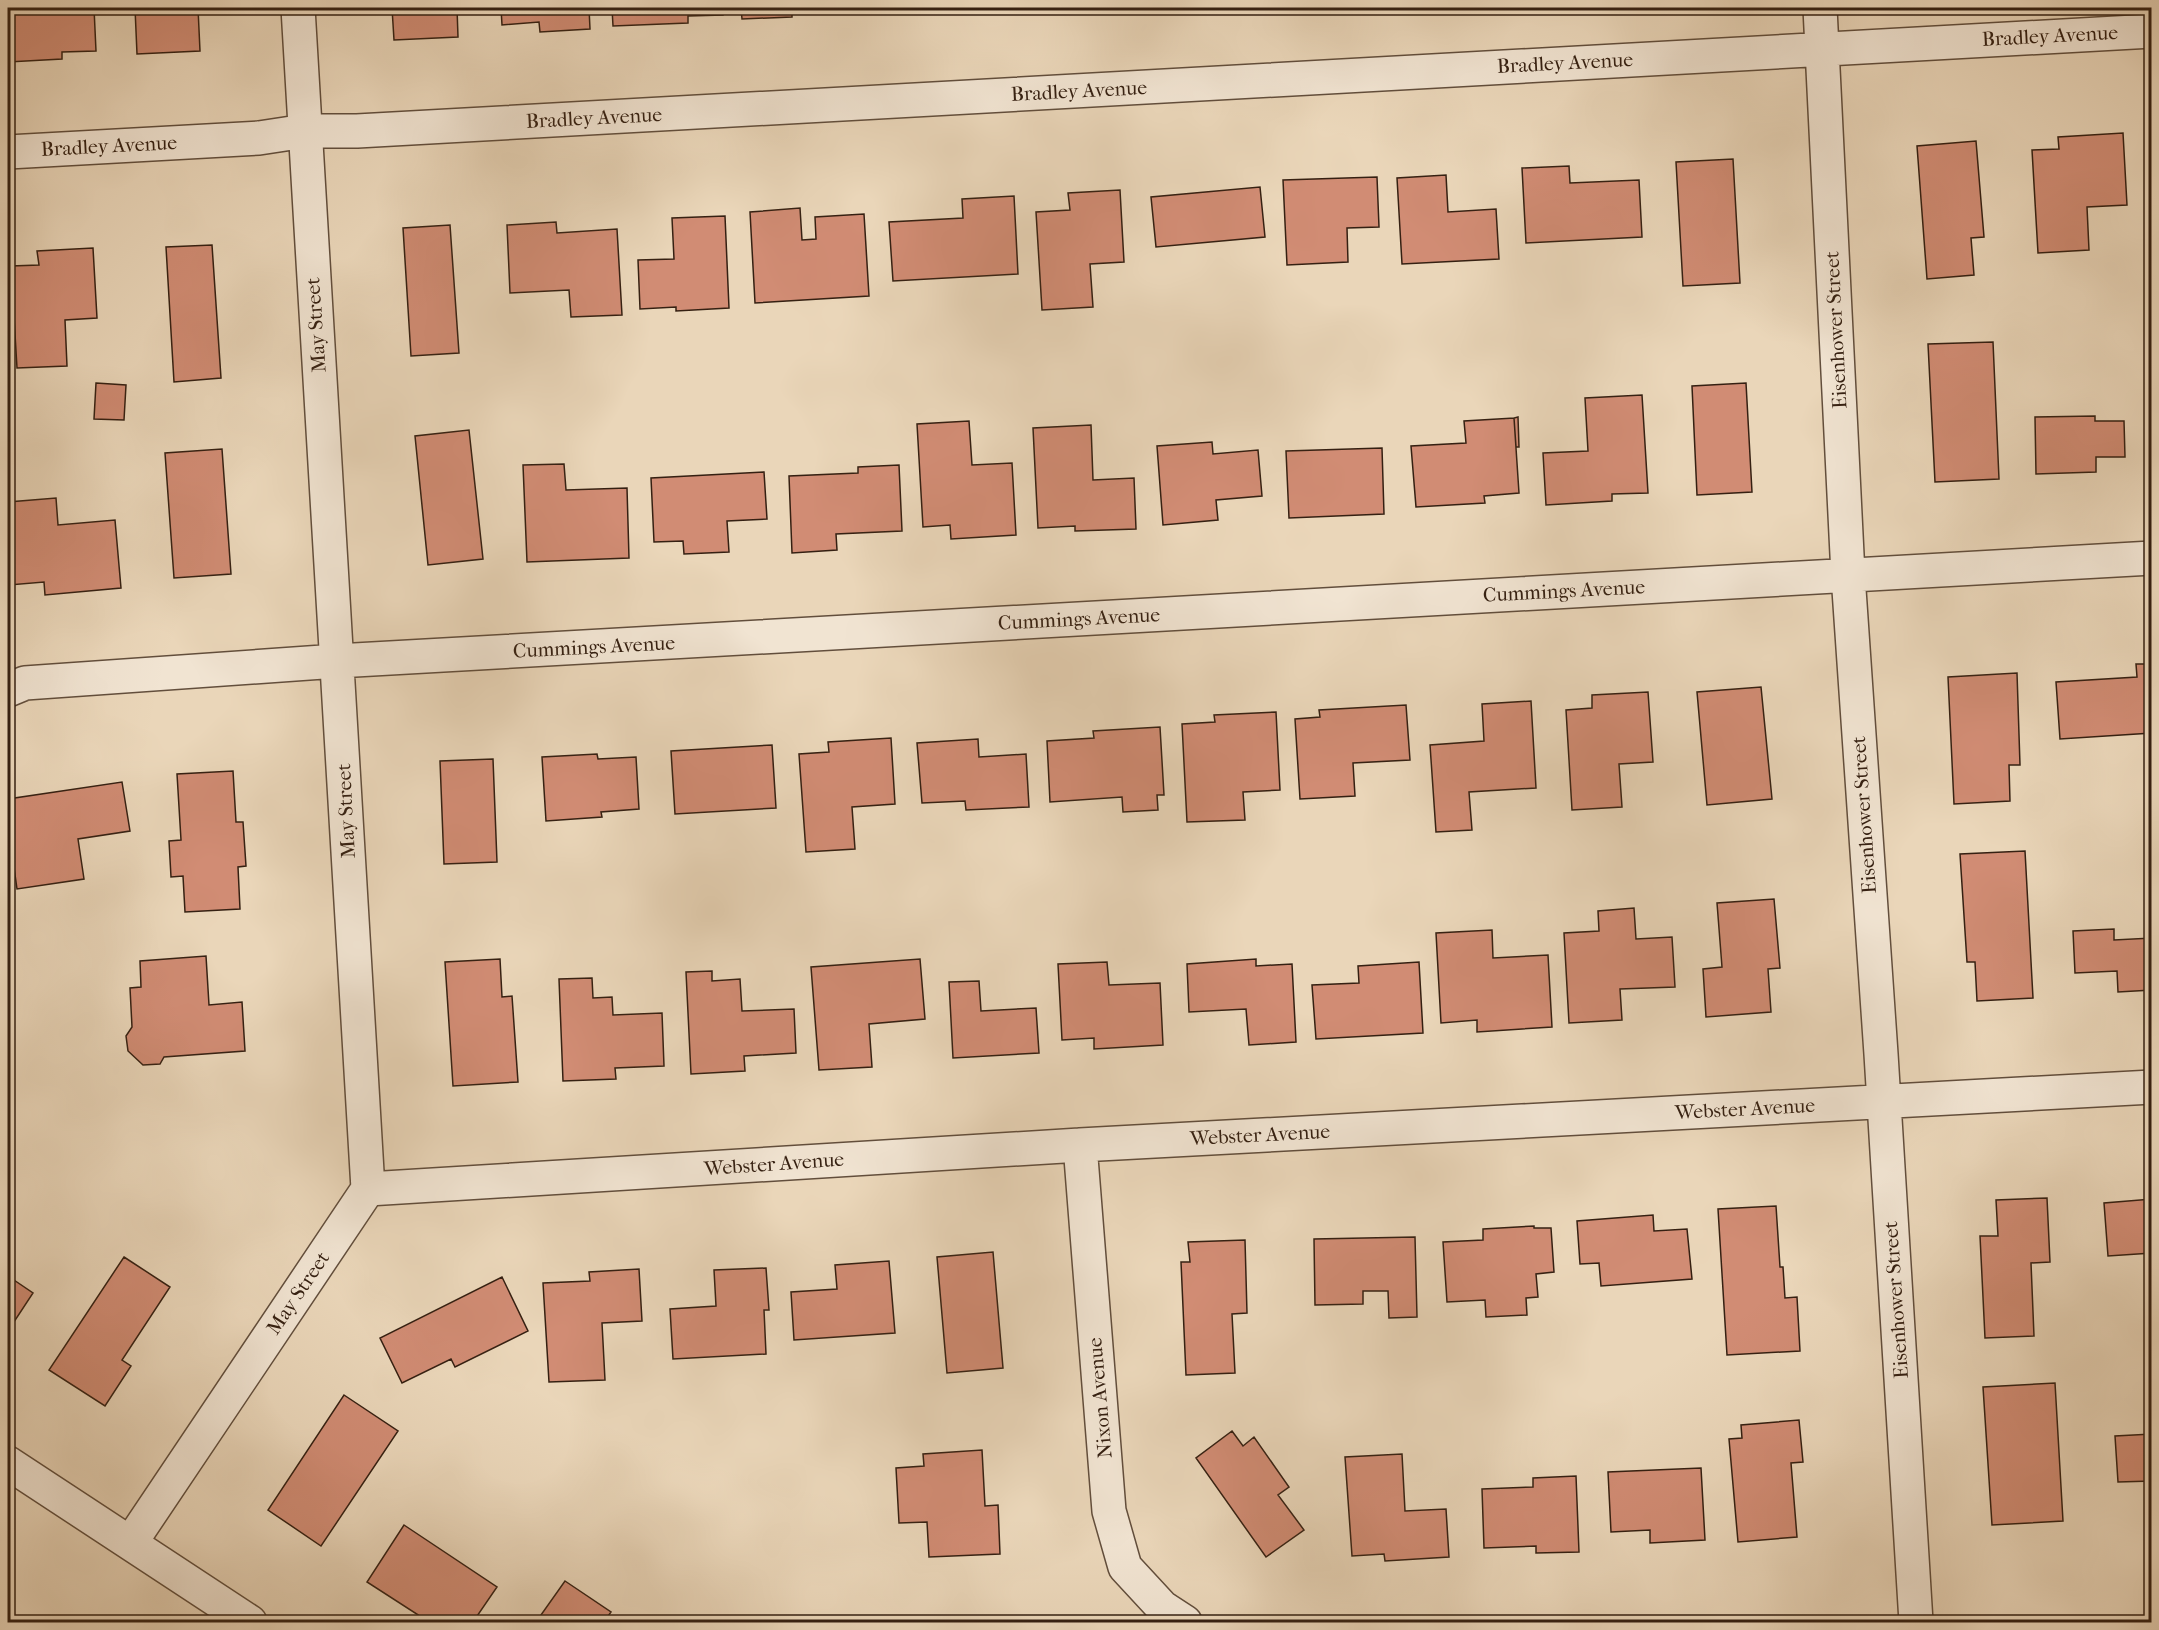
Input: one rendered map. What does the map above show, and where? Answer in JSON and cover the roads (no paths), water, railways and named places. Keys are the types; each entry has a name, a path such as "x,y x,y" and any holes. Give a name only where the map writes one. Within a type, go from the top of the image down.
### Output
{"street":[{"name":"May Street","path":"131,1542 368,1188 298,8"},
{"name":"Eisenhower Street","path":"1820,8 1848,575 1884,1102 1916,1623"},
{"name":"Bradley Avenue","path":"8,152 258,138 305,131 357,131 2151,31"},
{"name":"Cummings Avenue","path":"8,690 25,683 337,661 2151,558"},
{"name":"Webster Avenue","path":"368,1188 1080,1145 2151,1087"},
{"name":"Nixon Avenue","path":"1080,1145 1109,1511 1125,1567 1162,1607 1185,1623"},
{"path":"8,1463 131,1542 250,1623"}]}
